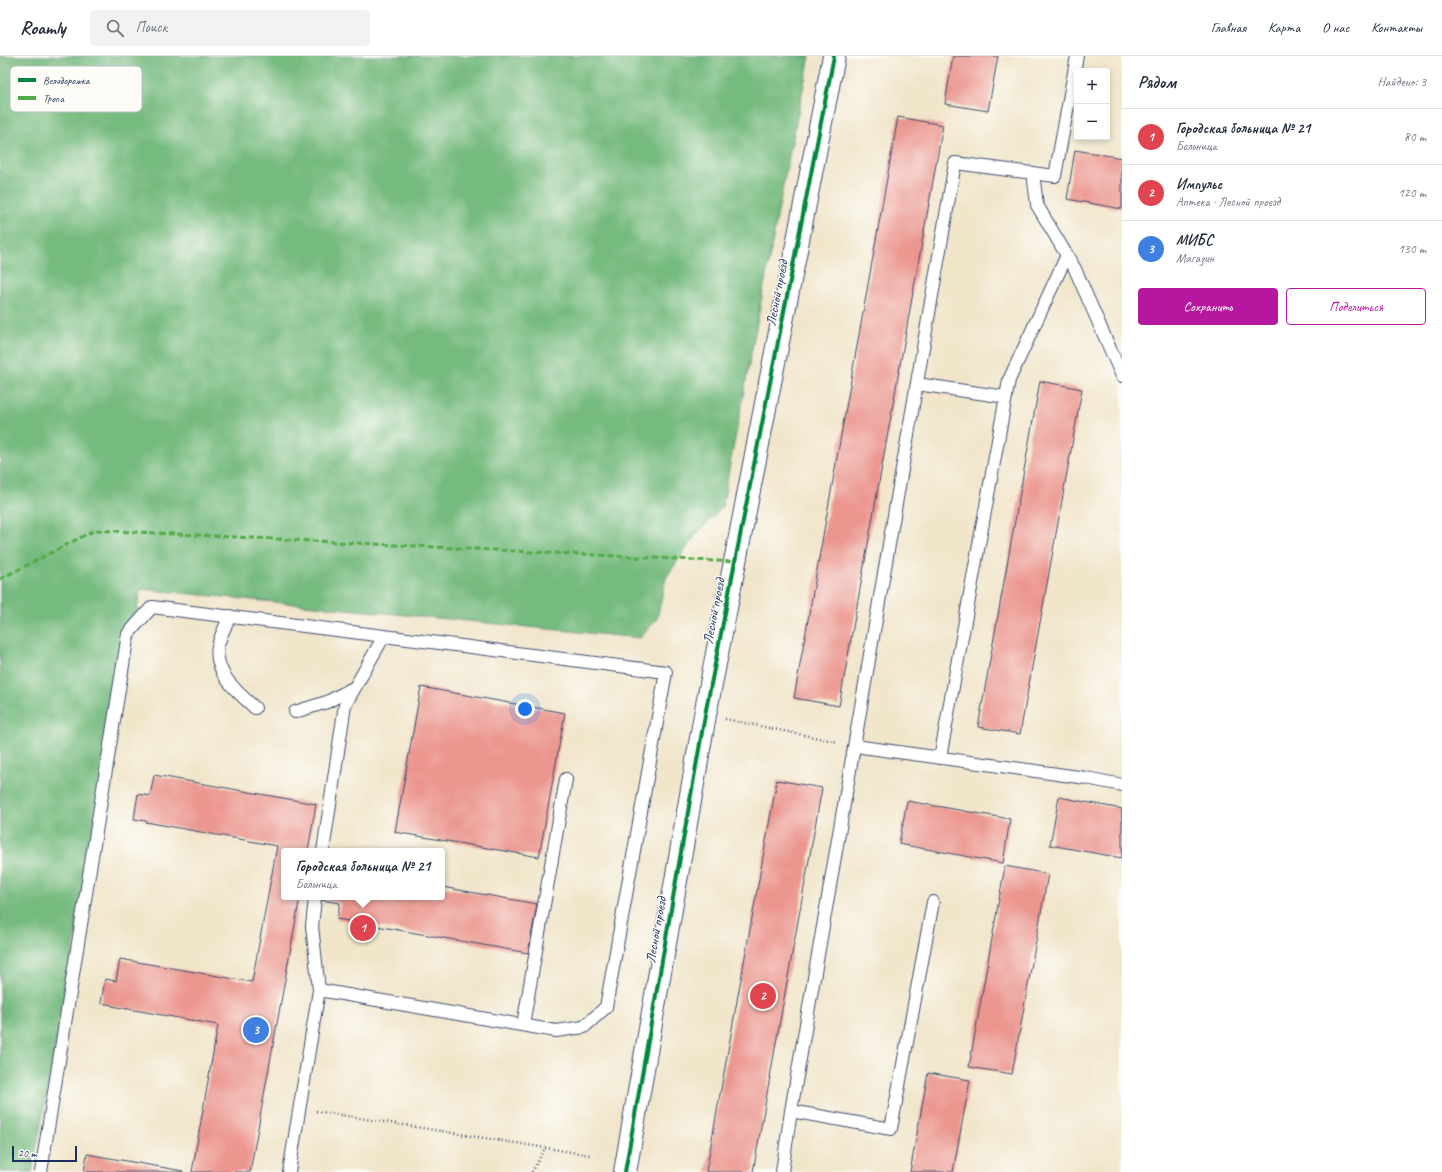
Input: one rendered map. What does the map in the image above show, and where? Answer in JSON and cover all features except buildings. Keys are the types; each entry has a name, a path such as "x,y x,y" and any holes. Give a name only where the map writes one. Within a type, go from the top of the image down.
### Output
{"street":[{"name":"Лесной проезд","path":"625,1172 705,715 834,56"}],"lane":[{"path":"782,1172 791,1111 955,163 1055,176 1077,56"},
{"path":"1033,173 1037,205 1067,255 1081,283 1122,376"},
{"path":"940,758 1009,380 1067,255"},
{"path":"917,384 1006,397"},
{"path":"41,1172 128,634 152,606 666,672 606,1007 584,1027 556,1031 319,990"},
{"path":"230,616 218,646 219,666 235,690 255,708"},
{"path":"323,848 345,705 384,636"},
{"path":"295,712 326,702 355,687"},
{"path":"855,746 1086,778 1122,785"},
{"path":"523,1025 566,780"},
{"path":"288,1172 319,990 312,926 315,900"},
{"path":"791,1111 891,1128 933,902"}],"path":[{"path":"705,715 855,746"},
{"path":"299,1109 590,1155"},
{"path":"532,1172 546,1148"}],"green space":[{"path":"0,56 810,56 785,176 722,507 695,536 666,578 657,619 640,638 141,589 32,1172 0,1172"}],"marked path":[{"path":"0,579 95,530 735,562"}],"cycle path":[{"path":"625,1172 705,715 834,56"}],"place":[{"name":"Городская больница № 21","path":"363,928"},
{"name":"Импульс","path":"763,996"},
{"name":"МИБС","path":"256,1030"}]}
